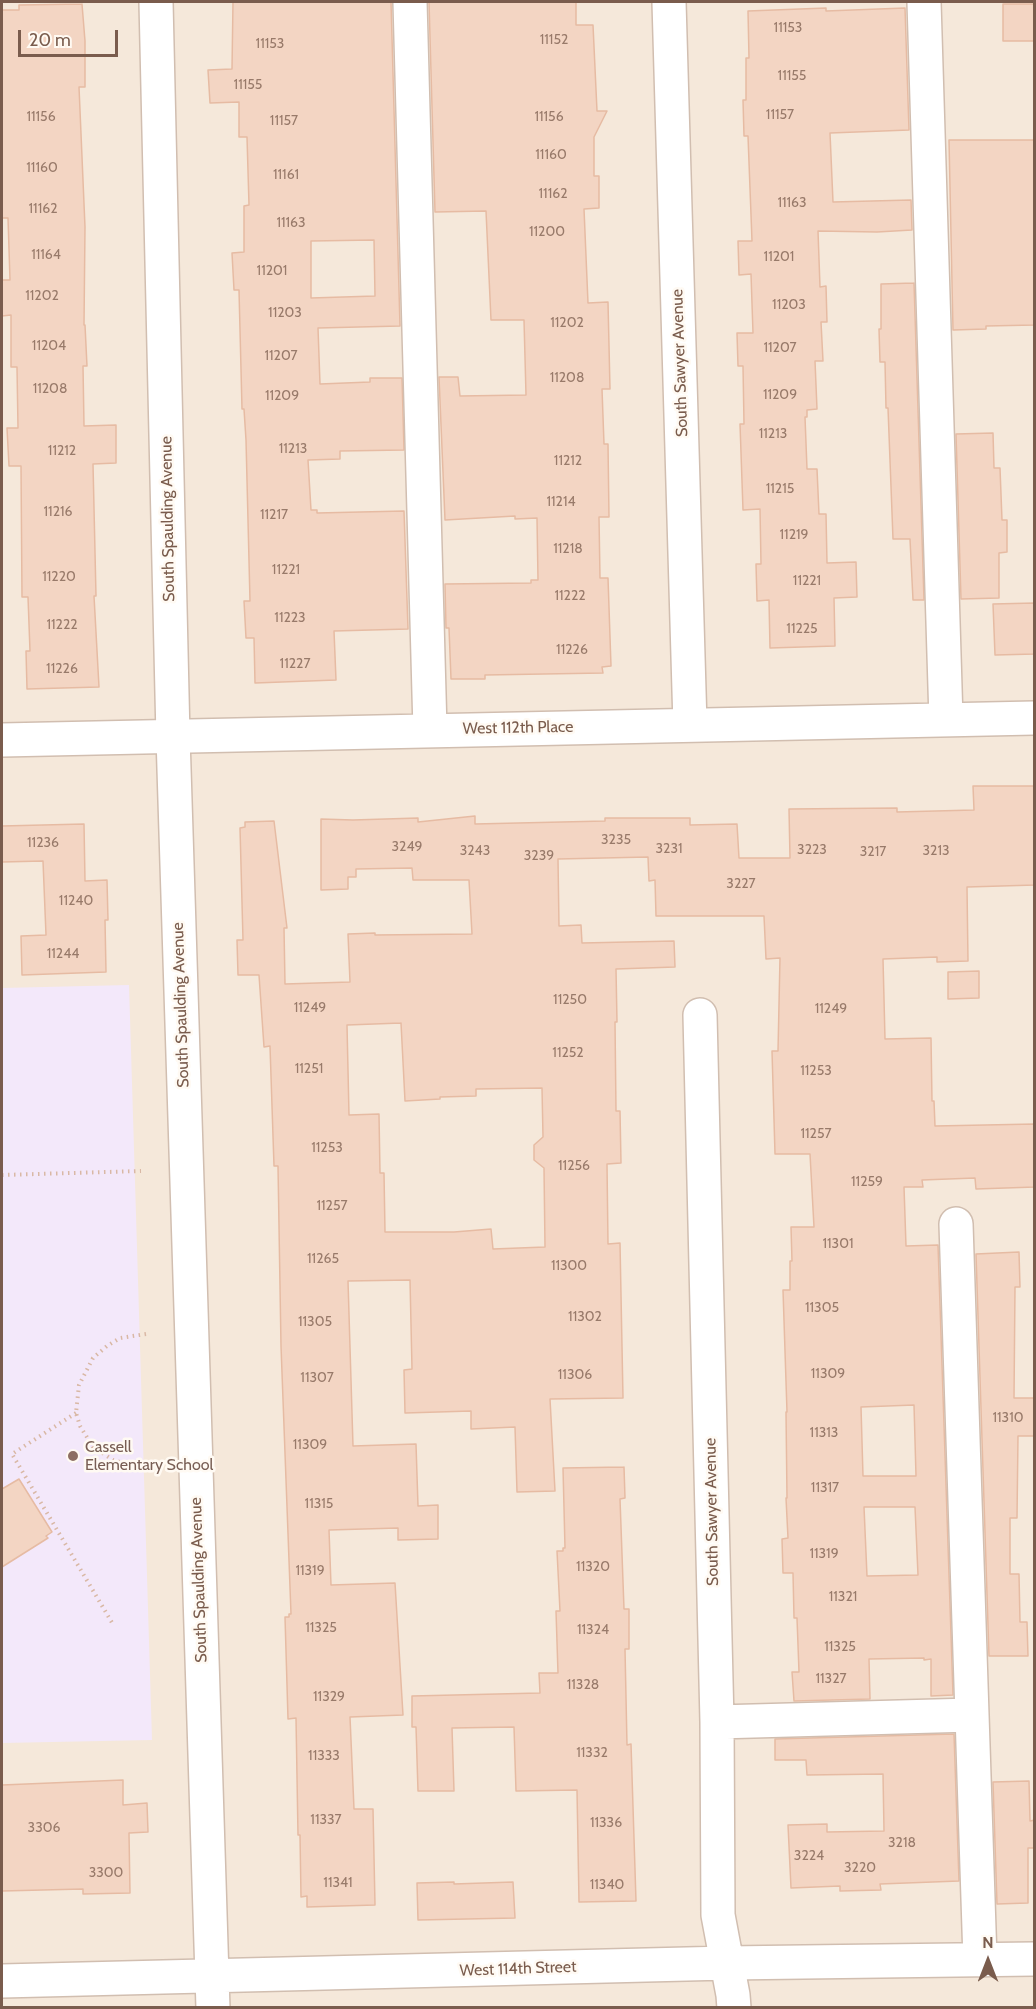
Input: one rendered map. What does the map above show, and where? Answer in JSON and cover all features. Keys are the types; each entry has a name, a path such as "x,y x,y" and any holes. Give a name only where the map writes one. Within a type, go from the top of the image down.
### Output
{"street":[{"name":"South Spaulding Avenue","path":"156,2 172,736 212,1992"},
{"path":"410,2 430,730"},
{"name":"South Sawyer Avenue","path":"669,2 690,725"},
{"path":"924,2 946,720"},
{"name":"West 112th Place","path":"2,740 1035,718"},
{"name":"South Sawyer Avenue","path":"700,1015 717,1722 718,1915 734,2007"},
{"path":"956,1224 980,1960"},
{"path":"717,1722 972,1715"},
{"name":"West 114th Street","path":"2,1981 212,1992 728,1963 1035,1959"}],"path":[{"path":"2,1174 141,1171"},
{"path":"147,1334 120,1338 106,1346 93,1358 79,1385 76,1413 80,1426 93,1447 113,1460 136,1467 150,1467"},
{"path":"76,1413 12,1454 114,1626"}],"shaded area":[{"path":"2,2 1034,2 1034,2007 2,2007"},
{"name":"Cassell Elementary School","path":"129,985 152,1740 2,1743 2,988"}],"building":[{"path":"233,2 391,2 400,326 318,328 320,384 370,382 370,378 402,378 404,450 340,451 340,459 308,460 311,510 317,510 317,513 404,511 408,629 334,631 336,680 255,683 254,638 246,638 244,601 250,601 246,440 244,409 242,409 239,290 234,290 232,253 244,252 244,206 249,205 247,137 239,137 239,102 210,103 208,70 232,69","holes":["374,240 375,296 311,298 311,241"]},
{"path":"429,2 576,2 576,25 593,25 597,111 607,111 594,137 594,176 599,176 599,208 584,209 588,303 608,302 610,389 602,389 604,444 608,444 609,517 599,517 600,578 608,578 611,666 602,667 603,673 485,675 485,679 451,679 445,584 531,583 531,580 538,580 537,518 515,519 515,516 445,520 439,377 458,377 460,396 526,395 524,320 491,320 486,211 435,212"},
{"path":"82,4 85,87 79,87 85,227 84,325 87,366 83,366 84,426 116,425 116,463 93,464 96,596 94,596 99,687 27,689 26,651 30,651 28,597 22,597 21,466 9,466 7,428 18,428 17,367 11,367 11,315 2,316 2,280 10,280 8,218 2,218 2,10 19,10 19,5"},
{"path":"1003,4 1035,4 1035,41 1003,41"},
{"path":"826,8 826,11 905,8 909,130 830,133 833,202 911,200 912,230 818,231 820,287 826,286 827,322 821,322 823,361 815,361 817,409 807,410 807,417 805,417 807,469 817,469 819,514 826,514 827,563 856,562 857,597 834,598 835,646 770,648 769,600 757,601 756,564 761,564 760,509 743,510 740,424 744,424 743,366 738,366 737,333 753,333 751,274 739,275 738,241 752,241 748,136 744,136 743,100 746,100 746,58 749,58 748,11"},
{"path":"949,140 1035,140 1035,325 986,326 986,329 953,330"},
{"path":"914,283 924,600 913,600 910,539 893,539 885,362 880,362 881,284"},
{"path":"993,433 994,468 1000,468 1002,520 1007,520 1007,552 999,553 999,598 961,599 956,434"},
{"path":"1035,603 1035,654 995,655 993,604"},
{"path":"973,786 1035,786 1035,885 967,887 968,961 937,962 937,957 883,959 885,1039 931,1038 932,1101 934,1101 935,1126 1035,1124 1035,1187 976,1189 975,1178 922,1180 923,1187 904,1187 906,1246 938,1245 953,1695 931,1696 931,1659 869,1659 870,1699 794,1701 792,1672 799,1672 797,1618 794,1618 793,1573 783,1573 782,1539 788,1538 783,1290 790,1290 791,1227 814,1227 810,1154 775,1154 772,1051 778,1051 780,958 766,959 764,916 656,916 655,880 649,881 648,857 558,859 559,926 581,925 582,943 674,941 675,967 616,969 616,1111 620,1111 621,1163 607,1164 608,1244 620,1243 623,1398 550,1399 555,1491 517,1492 515,1427 471,1429 471,1411 405,1413 404,1370 412,1369 410,1280 348,1281 353,1446 416,1444 418,1506 438,1505 438,1539 398,1540 398,1528 329,1530 331,1585 395,1583 403,1715 350,1717 354,1809 373,1809 375,1905 307,1907 307,1896 301,1897 296,1718 288,1719 285,1617 291,1614 281,1346 278,1166 274,1166 270,1046 264,1047 259,975 238,975 237,940 243,940 240,828 245,827 245,822 274,821 287,928 284,928 285,984 350,982 348,934 472,934 469,880 413,880 412,868 356,869 356,877 348,877 348,889 321,890 321,819 418,818 418,822 475,816 475,824 605,821 605,818 690,818 690,825 737,824 739,858 790,858 789,809 897,808 897,812 974,810","holes":["401,1023 405,1101 476,1096 476,1089 542,1088 543,1137 534,1145 534,1160 544,1168 545,1247 493,1249 491,1229 454,1232 385,1232 384,1173 380,1173 379,1114 349,1115 347,1025","914,1405 916,1476 863,1476 861,1407","864,1507 915,1507 918,1575 867,1576"]},
{"path":"84,824 85,881 107,880 106,972 22,975 21,936 46,935 43,861 2,862 2,826"},
{"path":"979,971 979,998 948,999 948,972"},
{"path":"1019,1252 1020,1287 1015,1287 1014,1398 1035,1398 1035,1436 1018,1436 1017,1518 1010,1518 1010,1574 1019,1574 1020,1622 1027,1622 1028,1656 989,1656 976,1254"},
{"path":"624,1467 625,1498 620,1499 624,1609 629,1609 629,1649 625,1649 627,1745 631,1744 636,1901 579,1902 577,1790 516,1791 514,1727 452,1728 454,1791 418,1791 416,1727 412,1727 412,1696 540,1693 539,1673 558,1673 556,1611 560,1611 557,1551 563,1551 565,1548 563,1468"},
{"path":"19,1479 52,1532 46,1536 48,1538 2,1567 2,1489"},
{"path":"954,1734 959,1881 880,1884 881,1890 840,1891 840,1886 791,1888 788,1825 827,1824 827,1832 884,1831 883,1774 807,1775 806,1760 775,1760 775,1739"},
{"path":"123,1780 123,1805 147,1803 148,1832 129,1833 130,1893 83,1894 83,1889 2,1891 2,1785"},
{"path":"1029,1781 1030,1821 1035,1820 1035,1848 1028,1848 1028,1903 997,1904 993,1782"},
{"path":"454,1882 454,1884 513,1882 515,1918 418,1920 417,1883"}],"place":[{"name":"Cassell Elementary School","path":"73,1456"}]}
